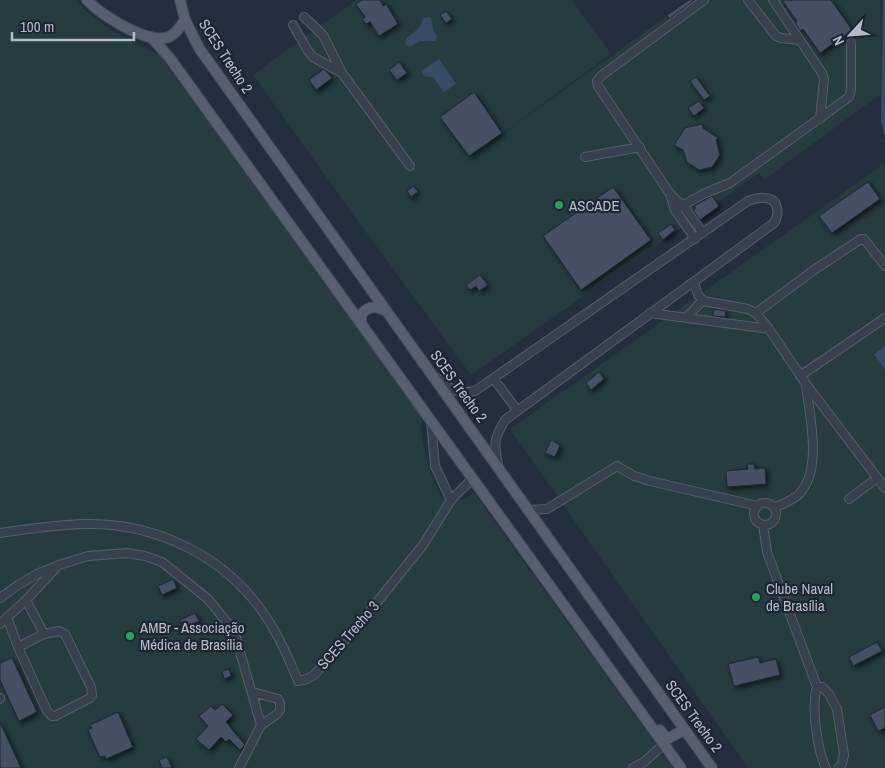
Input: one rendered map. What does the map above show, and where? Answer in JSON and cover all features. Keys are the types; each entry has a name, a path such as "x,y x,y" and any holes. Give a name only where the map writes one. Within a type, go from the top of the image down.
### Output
{"main road":[{"path":"87,0 117,23 151,37 165,38 171,36 185,20"},
{"name":"SCES Trecho 2","path":"180,0 185,20 199,48 712,768"},
{"path":"151,37 169,57 681,768"},
{"path":"361,323 361,315 370,307 387,312"},
{"path":"629,695 637,698 667,738 684,730"}],"street":[{"path":"703,233 683,206 670,194 598,86 597,81 600,76 704,0"},
{"path":"748,0 776,36 800,40"},
{"path":"773,0 822,73 824,79 820,119"},
{"path":"304,18 323,35 342,73 410,166"},
{"path":"293,25 308,52 313,57 342,73"},
{"path":"675,210 703,194 730,183 849,97 851,93 851,43"},
{"path":"585,157 640,147"},
{"path":"670,194 675,210 695,239"},
{"path":"433,376 455,391 463,393 475,391 748,201 768,198 773,201 778,208 778,217 774,224 650,312 505,420 497,433 494,444 498,466"},
{"path":"756,313 814,270 861,239 864,239 885,266"},
{"path":"694,282 698,295 703,300 748,309 756,313 800,376 885,488"},
{"path":"687,317 703,300"},
{"path":"732,323 734,307"},
{"path":"650,312 769,329"},
{"path":"800,376 885,318"},
{"path":"494,379 517,410"},
{"path":"774,508 799,494 811,474 813,462 806,384"},
{"path":"809,410 822,405"},
{"path":"431,420 435,466 451,500"},
{"path":"529,510 547,509 617,466 634,476 650,481 758,506 766,503 774,508 776,512 773,522 759,523 754,514 758,506"},
{"name":"SCES Trecho 3","path":"0,533 84,524 120,526 144,530 184,544 218,566 248,593 269,622 287,654 298,681 314,675 356,628 423,545 451,500 472,478"},
{"path":"848,499 877,478"},
{"path":"539,524 547,509"},
{"path":"763,524 769,557 818,687 814,696 816,722 823,762 826,768"},
{"path":"0,598 18,585 59,565 88,556 128,553 162,562 208,599 228,622 238,643 261,725"},
{"path":"0,624 59,565"},
{"path":"26,600 44,634"},
{"path":"7,617 18,647 47,711 52,716 90,698 92,695 91,687 65,634 59,632 44,634 18,647"},
{"path":"818,687 822,687 830,694 836,709 844,755 842,764 838,768"},
{"path":"239,768 261,725 280,710 278,699 252,692"},
{"path":"633,768 644,762 664,744"}],"green space":[{"path":"0,0 75,0 104,25 160,55 421,416 426,458 441,497 463,500 474,493 673,768 0,768"},
{"name":"ASCADE","path":"356,0 572,0 611,54 463,162 689,0 880,0 882,93 764,180 759,173 471,375 253,75"},
{"name":"Clube Naval de Brasília","path":"885,163 885,768 748,768 510,429"}],"water":[{"path":"883,0 885,0 885,138 881,121"},
{"path":"424,18 431,18 437,37 435,41 420,41 410,47 406,45 407,38 419,28"},
{"path":"439,59 456,84 444,92 433,77 424,76 421,71"},
{"path":"885,346 885,369 874,354"}],"building":[{"path":"362,0 380,0 383,6 386,4 398,24 379,36 370,22 366,24 362,19 365,17 356,4"},
{"path":"689,0 695,0 669,19 667,15"},
{"path":"782,0 831,0 852,30 820,53 803,29 800,31 795,22 797,21"},
{"path":"446,11 452,19 446,23 440,15"},
{"path":"399,62 407,73 397,80 389,70"},
{"path":"324,69 332,78 316,90 309,80"},
{"path":"696,77 710,96 704,100 690,81"},
{"path":"474,92 502,133 469,156 440,117"},
{"path":"699,101 704,108 694,116 688,108"},
{"path":"702,124 703,128 718,138 716,140 720,155 712,167 699,170 687,162 683,150 674,145 685,128"},
{"path":"868,182 880,199 832,233 819,216"},
{"path":"413,186 418,192 411,197 407,191"},
{"path":"613,187 651,240 581,290 543,236"},
{"path":"712,196 719,206 700,220 693,210 696,208 694,206"},
{"path":"671,224 675,230 663,240 658,233"},
{"path":"480,275 488,285 479,291 476,286 470,290 466,285"},
{"path":"714,309 726,311 725,317 713,316"},
{"path":"599,372 604,379 591,390 586,383"},
{"path":"551,440 560,445 555,457 545,453"},
{"path":"747,464 754,464 755,469 765,468 766,484 727,487 726,471 748,469"},
{"path":"173,579 177,588 162,595 158,586"},
{"path":"195,613 199,621 184,628 180,620"},
{"path":"877,642 882,651 853,666 849,657"},
{"path":"758,657 760,663 776,659 780,675 734,686 728,664"},
{"path":"12,658 37,712 19,721 0,680 0,663"},
{"path":"229,669 231,676 224,679 222,671"},
{"path":"222,704 233,715 226,722 245,745 240,750 229,739 226,742 221,737 209,750 196,739 208,726 199,716 211,706 215,710"},
{"path":"885,707 885,728 878,731 870,715"},
{"path":"118,712 133,747 106,759 105,756 100,757 88,730 92,728 90,725"},
{"path":"0,722 21,768 0,768"},
{"path":"167,757 172,768 162,768 159,760"}],"place":[{"name":"ASCADE","path":"559,205"},
{"name":"Clube Naval de Brasília","path":"756,597"},
{"name":"AMBr - Associação Médica de Brasília","path":"130,636"}]}
